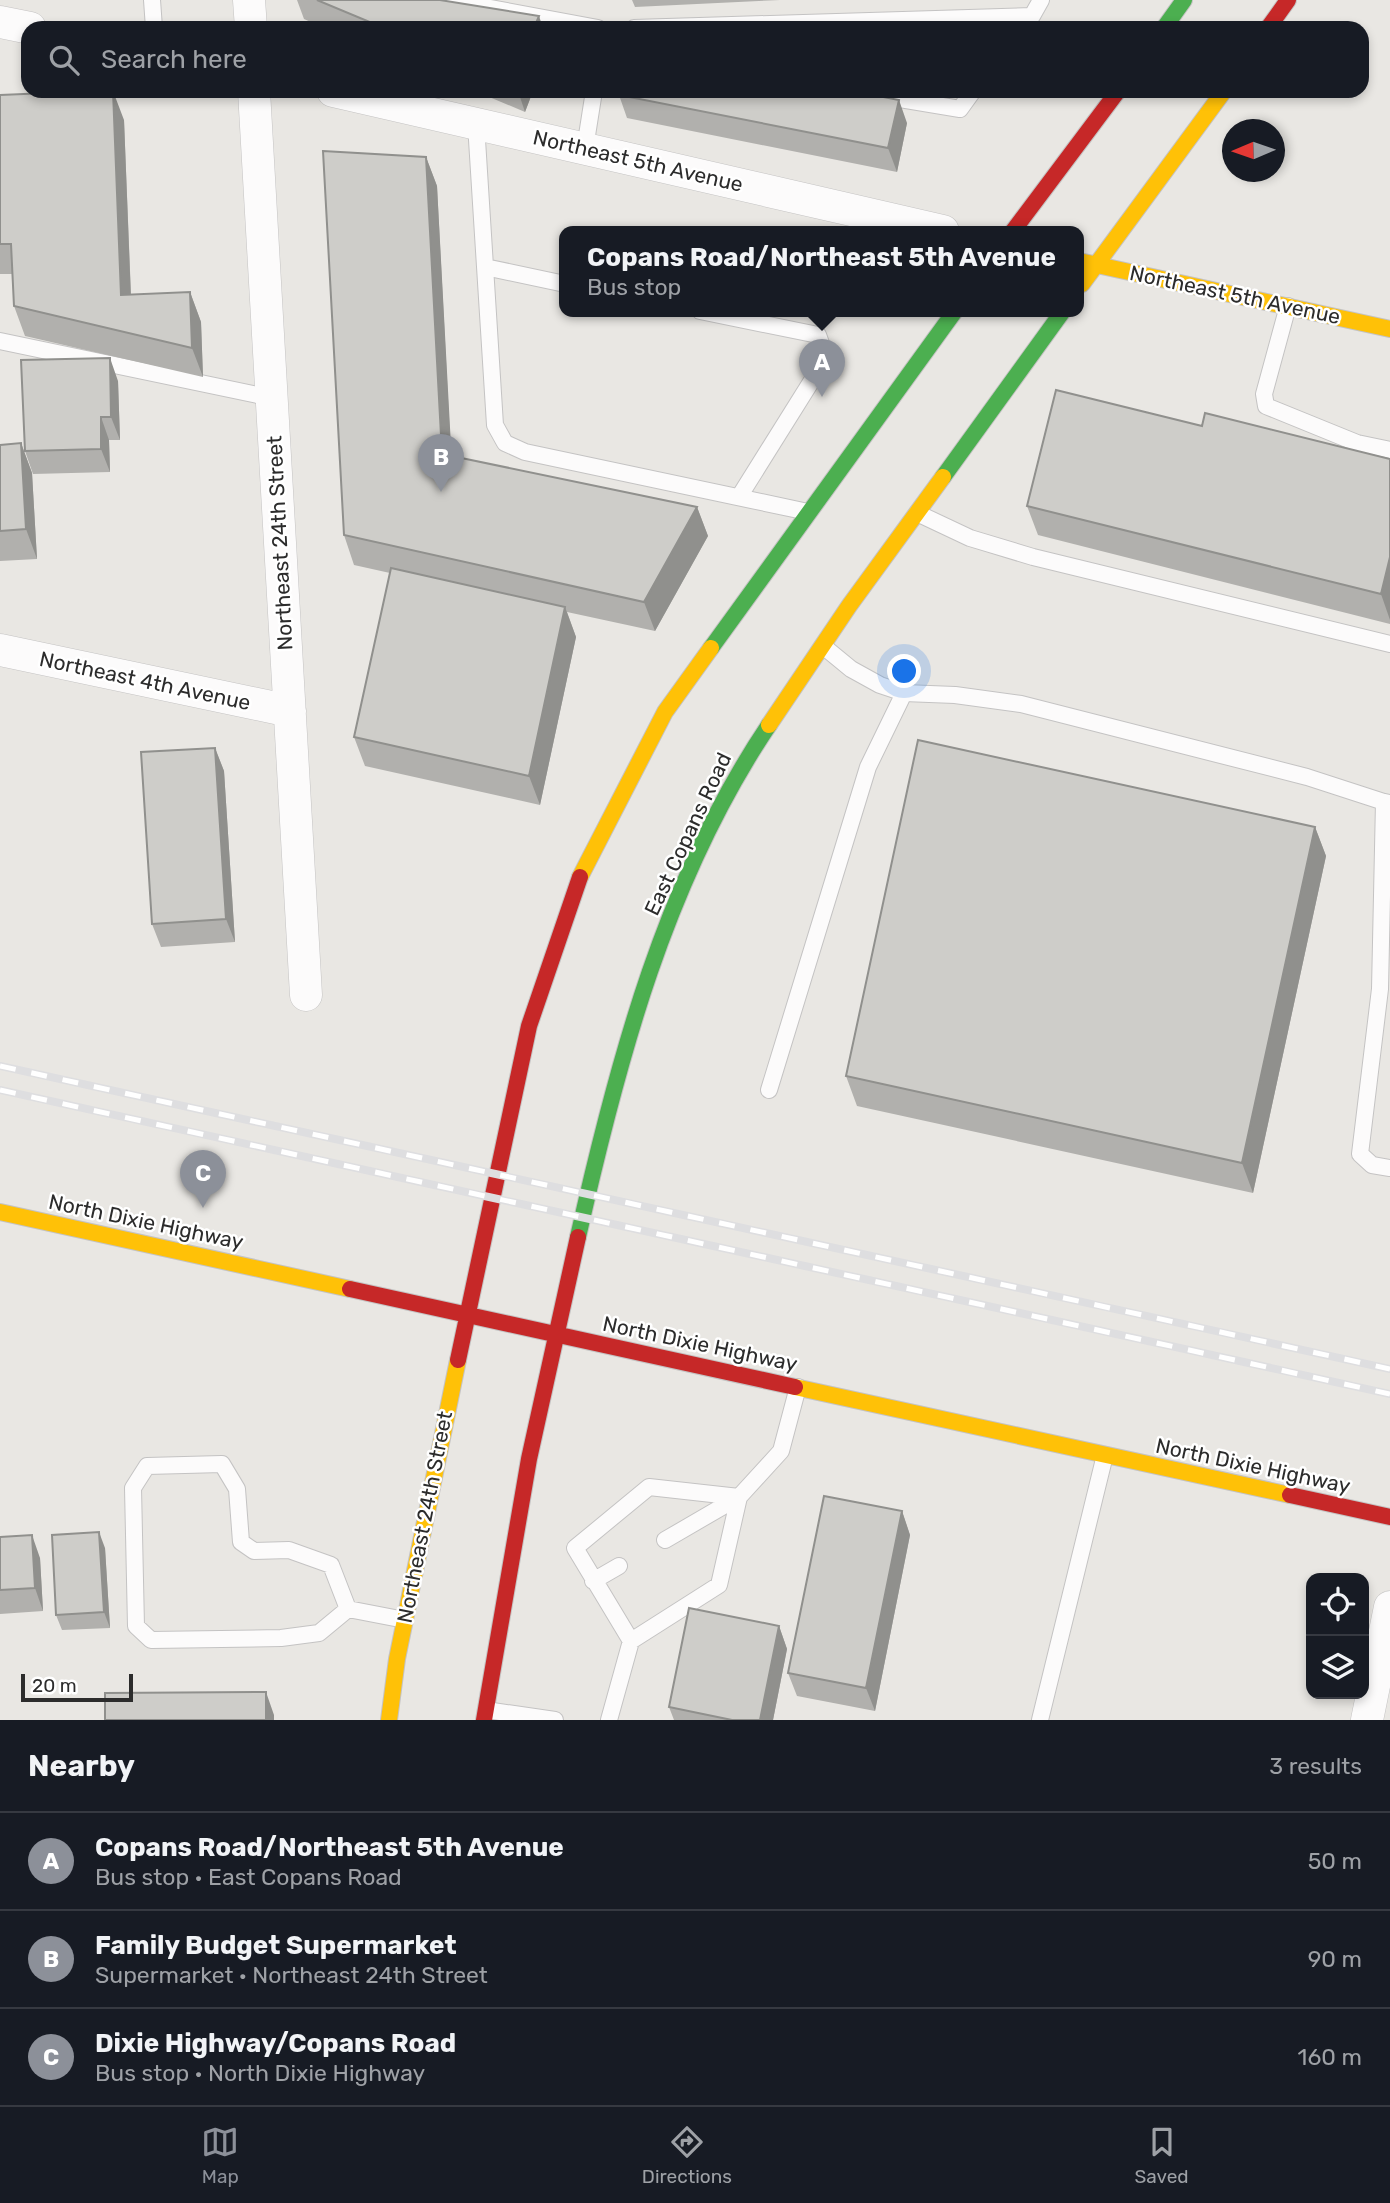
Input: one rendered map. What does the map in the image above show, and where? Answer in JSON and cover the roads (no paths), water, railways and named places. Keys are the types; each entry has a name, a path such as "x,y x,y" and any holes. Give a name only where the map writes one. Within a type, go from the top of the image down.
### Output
{"main road":[{"path":"1169,21 1184,0"},
{"path":"1273,21 1288,0"},
{"path":"1017,226 1113,98"},
{"path":"1084,281 1219,98"},
{"name":"Northeast 5th Avenue","path":"1084,262 1390,329"},
{"path":"467,1314 529,1026 581,875 665,712 951,317"},
{"name":"East Copans Road","path":"555,1334 626,1041 678,892 740,768 822,646 1059,317"},
{"name":"North Dixie Highway","path":"0,1212 1390,1517"},
{"name":"Northeast 24th Street","path":"389,1720 405,1620 467,1314"},
{"path":"485,1715 529,1459 555,1334"}],"street":[{"path":"249,0 250,21"},
{"path":"0,22 21,26"},
{"name":"Northeast 24th Street","path":"254,98 306,995"},
{"name":"Northeast 5th Avenue","path":"363,98 921,226"},
{"name":"Northeast 4th Avenue","path":"0,650 290,711"},
{"path":"1367,1720 1390,1607"}],"lane":[{"path":"152,0 154,21"},
{"path":"447,0 560,21"},
{"path":"1028,21 1041,0"},
{"path":"584,148 593,98"},
{"path":"896,98 960,108 968,98"},
{"path":"476,124 495,425 505,443 525,453 808,512"},
{"path":"485,267 559,283"},
{"path":"1288,306 1264,394 1266,406 1357,443 1390,450"},
{"path":"730,317 818,335 823,349 816,374 739,497"},
{"path":"0,341 272,398"},
{"path":"917,513 970,538 1033,557 1390,644"},
{"path":"822,646 851,669 880,685 904,693 955,695 1021,704 1307,777 1387,803 1380,989 1360,1154 1372,1165 1390,1168"},
{"path":"769,1090 868,767 904,693"},
{"path":"665,1540 739,1497 782,1451 798,1387"},
{"path":"1040,1720 1105,1455"},
{"path":"222,1464 236,1489 242,1542 254,1551 289,1550 331,1565 348,1609 319,1633 281,1638 151,1640 136,1626 133,1488 147,1466 222,1464"},
{"path":"631,1641 575,1548 649,1487 739,1497"},
{"path":"609,1720 631,1641 719,1585 739,1497"},
{"path":"593,1581 619,1566"},
{"path":"348,1609 405,1620"},
{"path":"485,1715 555,1720"}],"railway":[{"path":"0,1066 1390,1369"},
{"path":"0,1090 1390,1394"}],"place":[{"name":"Copans Road/Northeast 5th Avenue","path":"822,397"},
{"name":"Family Budget Supermarket","path":"441,492"},
{"name":"Dixie Highway/Copans Road","path":"203,1208"}]}
